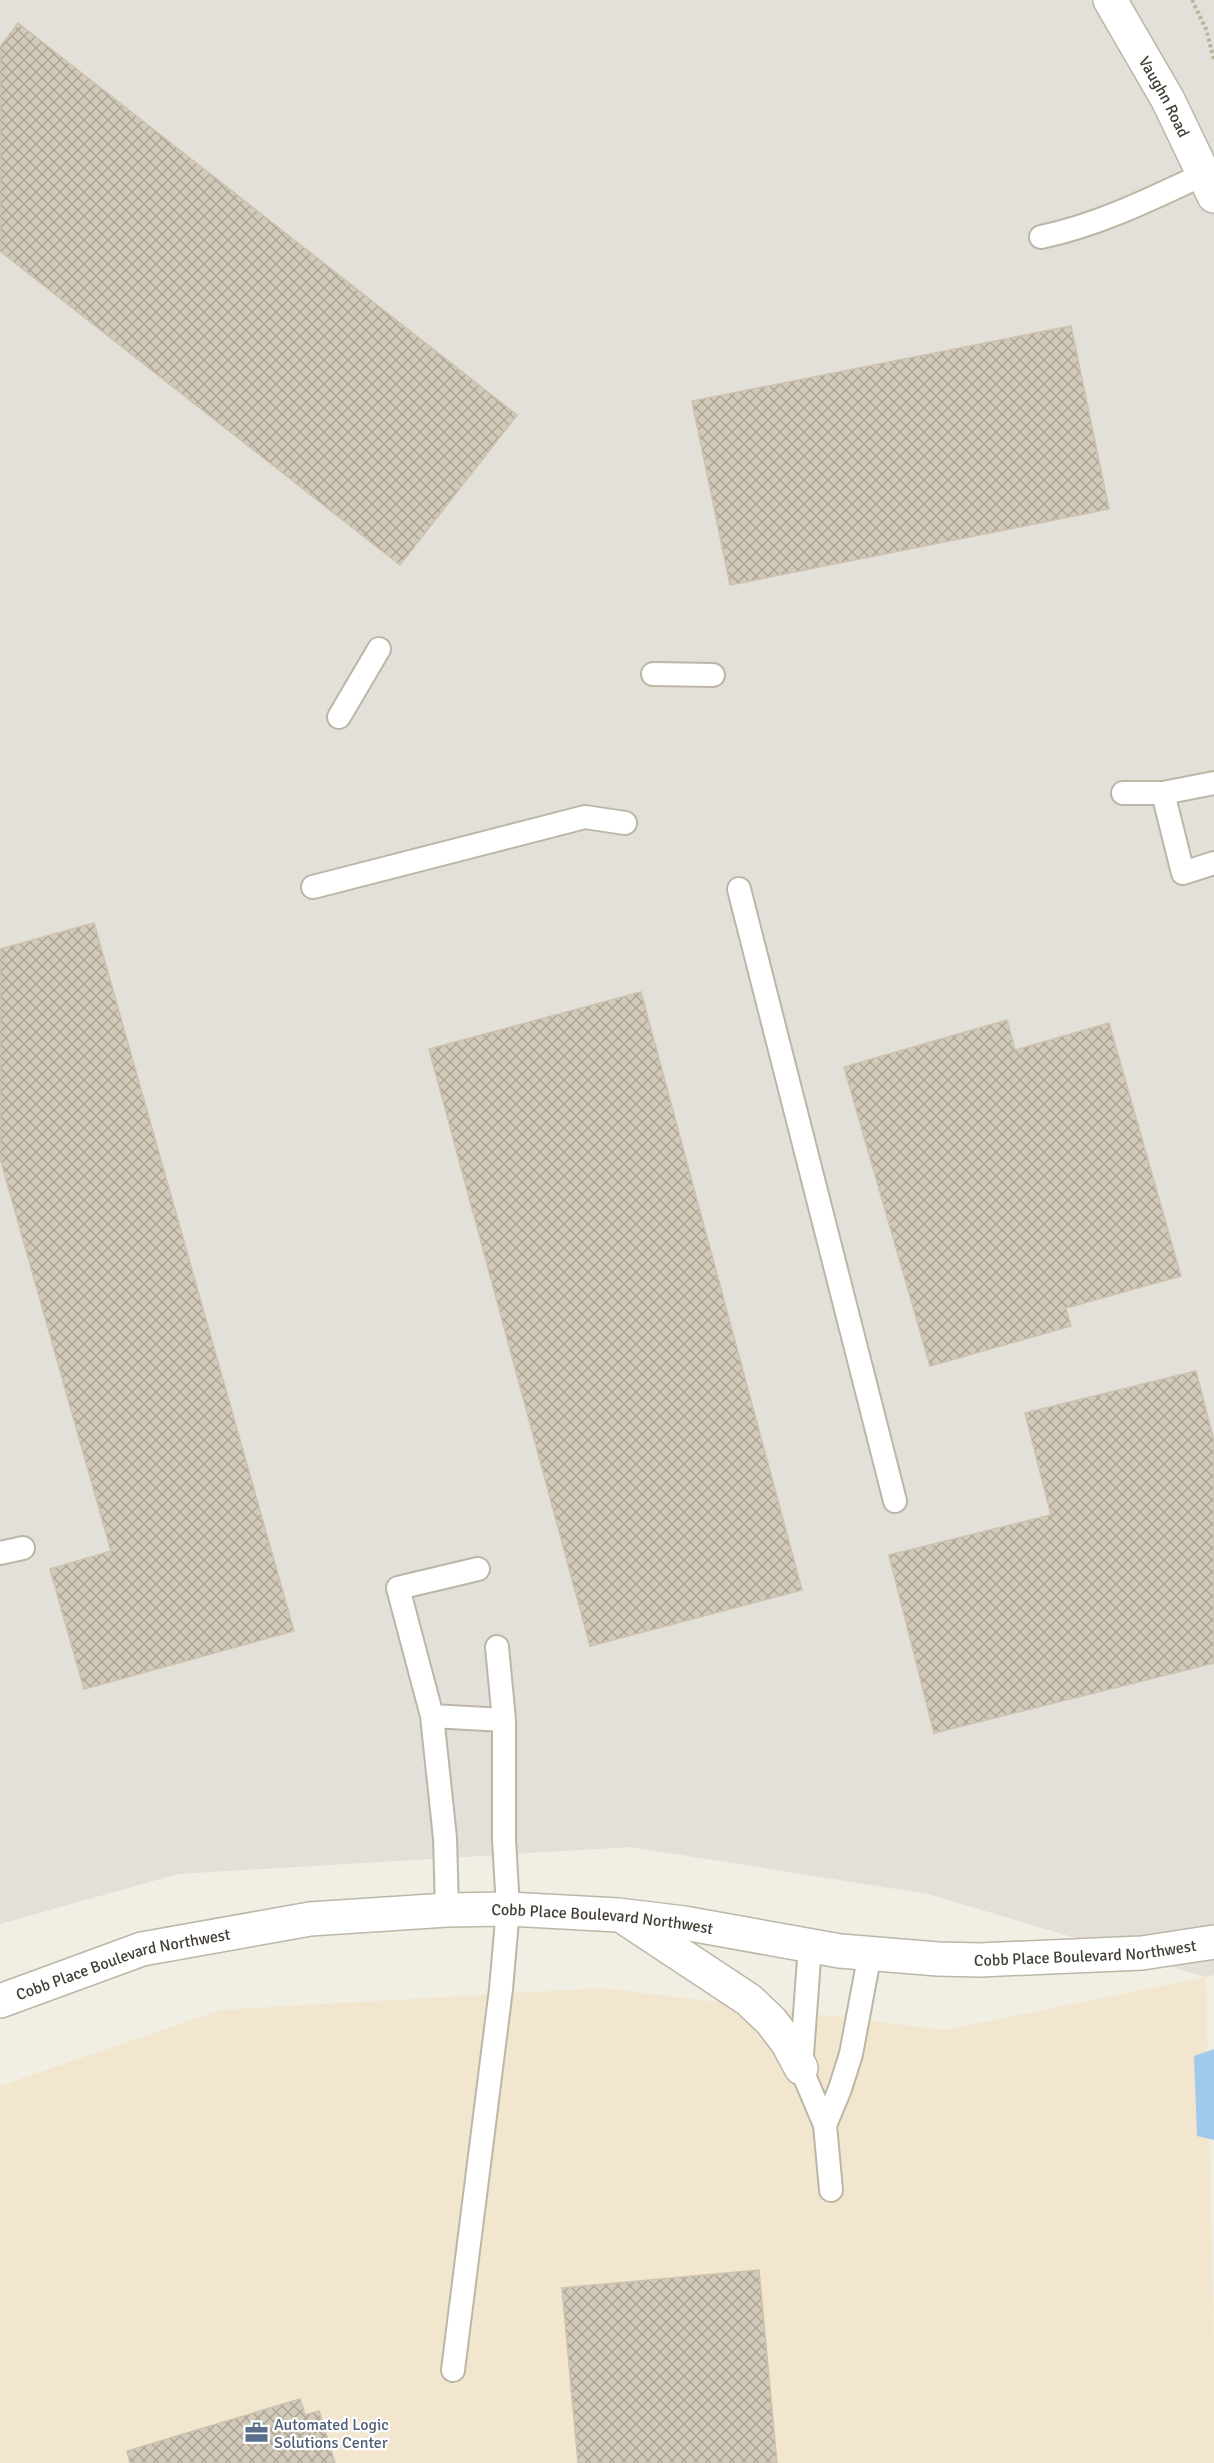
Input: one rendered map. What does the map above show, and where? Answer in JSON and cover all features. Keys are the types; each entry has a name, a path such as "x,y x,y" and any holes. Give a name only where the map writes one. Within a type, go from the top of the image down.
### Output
{"street":[{"name":"Vaughn Road","path":"1110,0 1153,72 1209,185"},
{"name":"Cobb Place Boulevard Northwest","path":"0,2001 142,1949 310,1919 447,1910 508,1909 618,1914 684,1923 810,1946 870,1953 980,1960 1142,1953 1214,1942"},
{"path":"618,1914 749,2000 771,2020 787,2042 801,2068"}],"lane":[{"path":"1041,237 1074,230 1130,208 1209,185"},
{"path":"339,717 379,649"},
{"path":"653,674 713,675"},
{"path":"1123,794 1163,793 1214,783"},
{"path":"1163,793 1183,873 1214,863"},
{"path":"313,887 585,817 625,824"},
{"path":"739,889 895,1501"},
{"path":"0,1553 23,1548"},
{"path":"447,1910 445,1838 432,1716 398,1588 478,1569"},
{"path":"453,2370 501,1989 508,1909 504,1839 504,1720 497,1647"},
{"path":"432,1716 504,1720"},
{"path":"810,1946 801,2068 825,2126 831,2190"},
{"path":"825,2126 851,2054 870,1953"}],"path":[{"path":"1192,0 1206,29 1214,60"}],"shaded area":[{"path":"0,0 1214,0 1214,1975 1206,1977 928,1894 631,1847 178,1874 0,1924"},
{"path":"1206,1977 1214,2343 1214,2463 0,2463 0,2086 220,2010 603,1988 945,2030"}],"water":[{"path":"1214,2049 1214,2140 1197,2136 1194,2056"}],"building":[{"path":"18,23 517,415 400,565 0,251 0,47"},
{"path":"1071,326 1109,509 730,585 692,401"},
{"path":"94,923 294,1631 84,1689 50,1569 111,1551 0,1158 0,949"},
{"path":"641,992 802,1590 590,1646 429,1049"},
{"path":"1007,1020 1015,1050 1109,1023 1181,1276 1066,1308 1071,1326 930,1366 844,1067"},
{"path":"1196,1371 1214,1441 1214,1663 934,1733 889,1555 1051,1515 1025,1413"},
{"path":"759,2270 777,2463 578,2463 562,2288"},
{"name":"Automated Logic Solutions Center","path":"300,2399 305,2415 319,2411 335,2463 130,2463 127,2451"}],"place":[{"name":"Automated Logic Solutions Center","path":"256,2433"}]}
